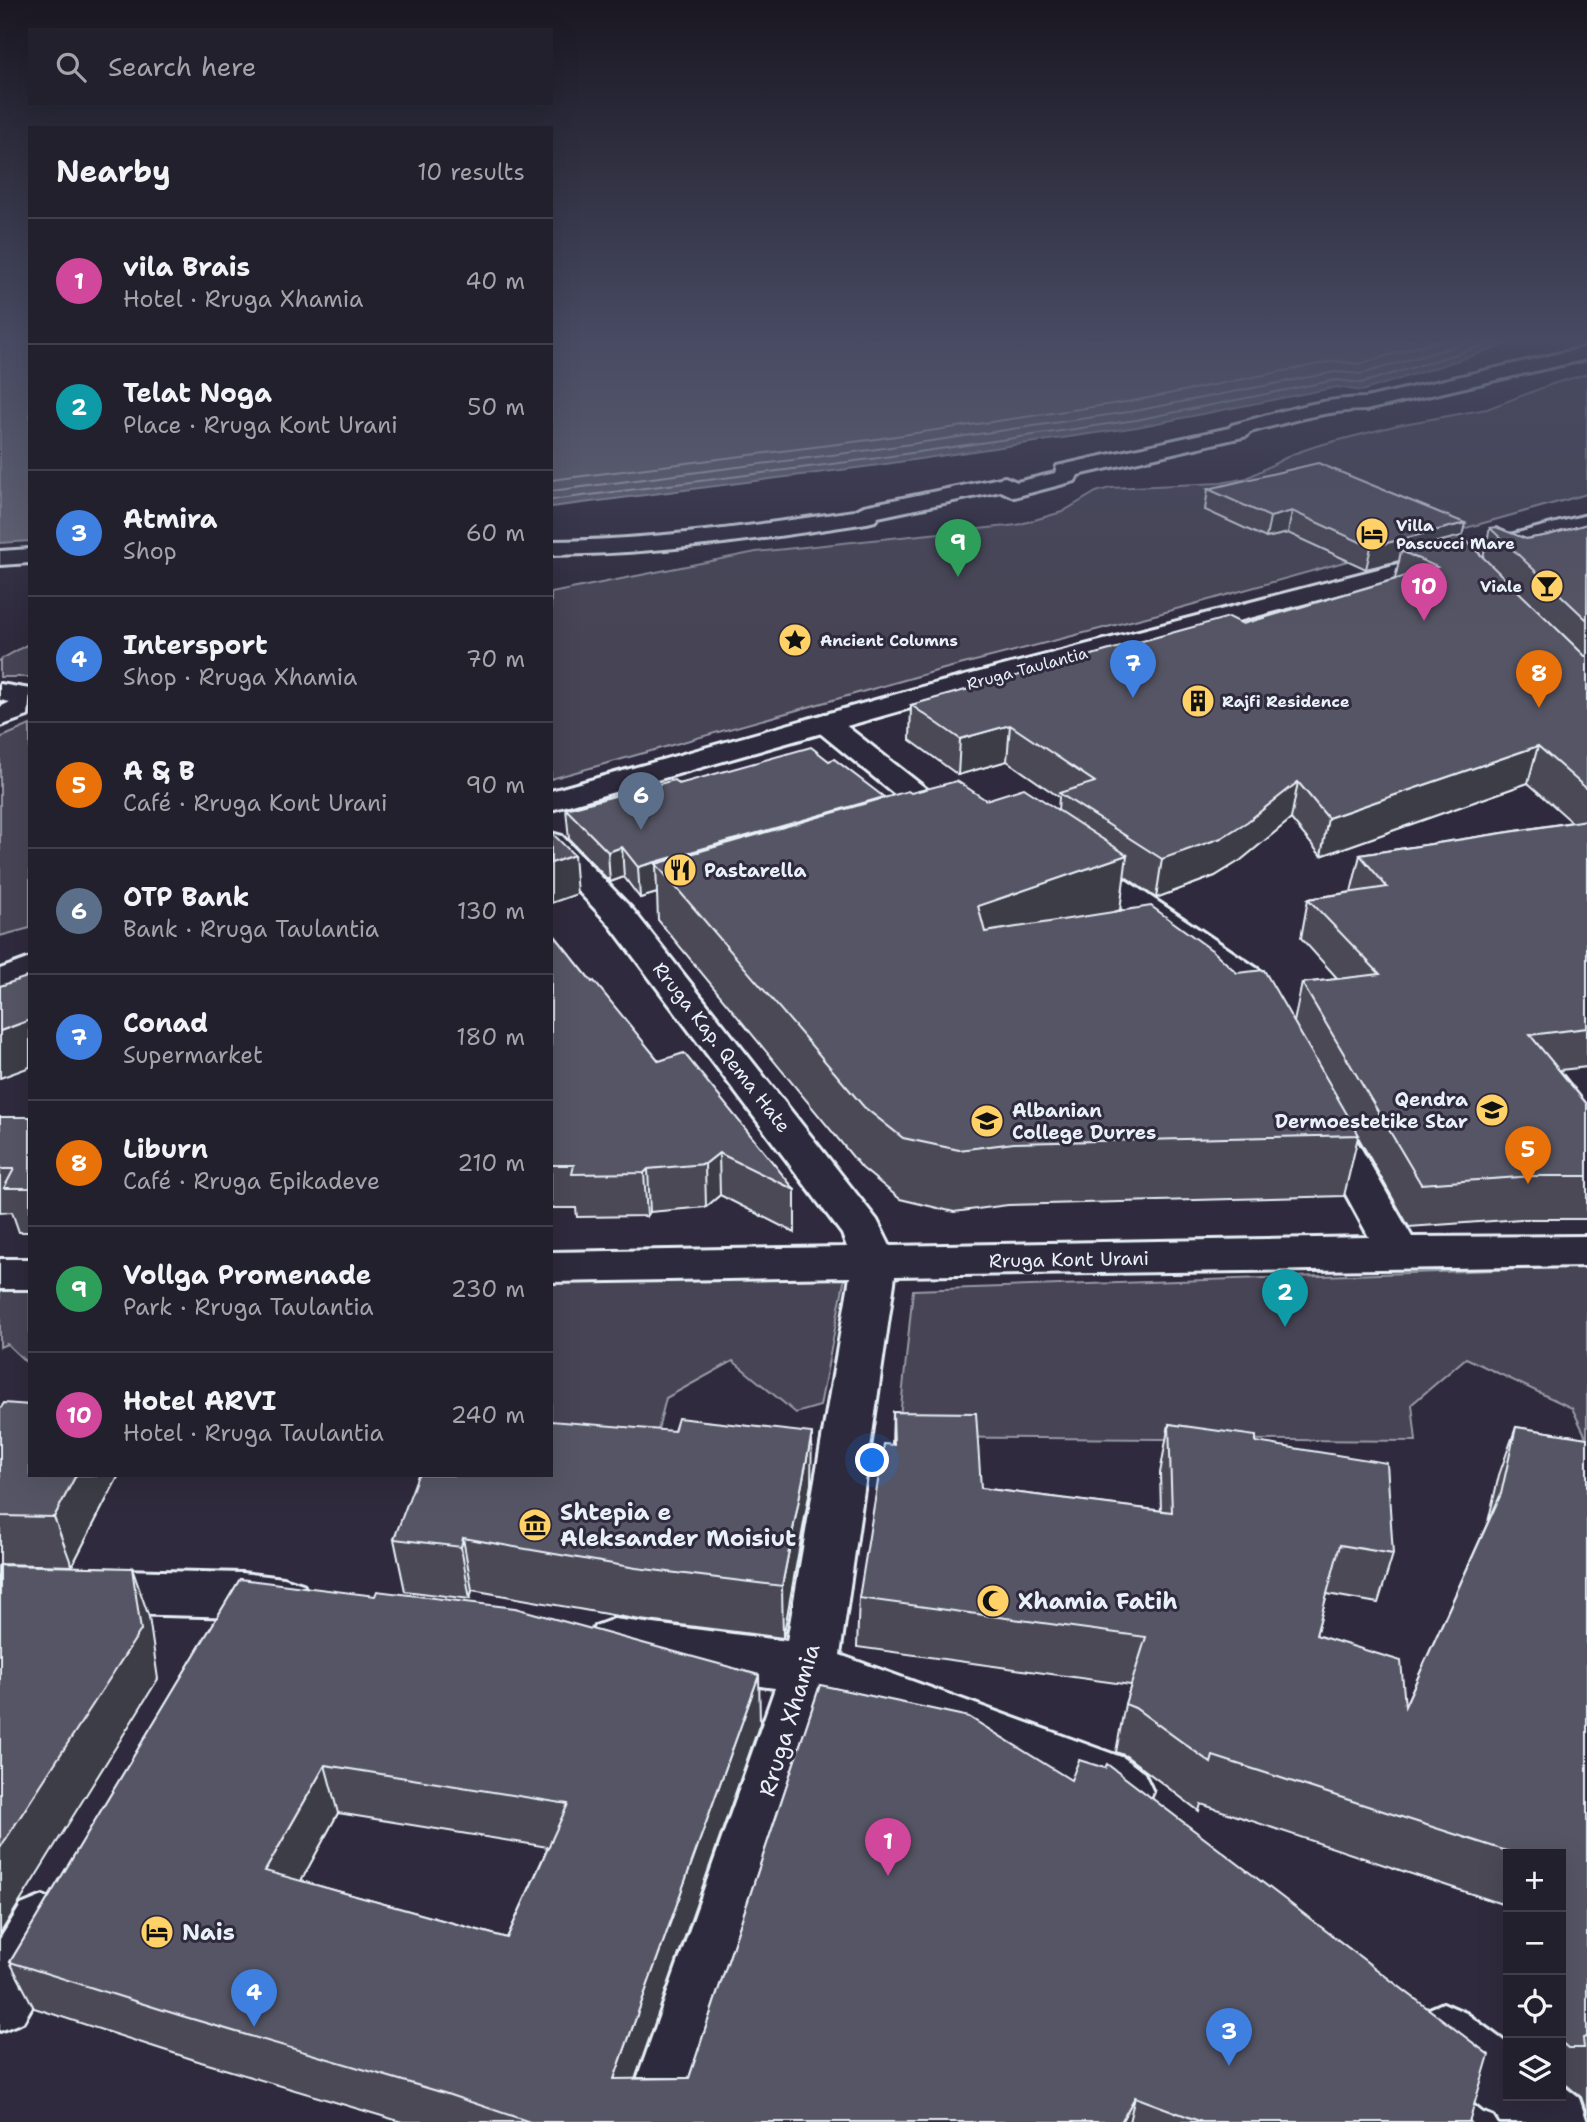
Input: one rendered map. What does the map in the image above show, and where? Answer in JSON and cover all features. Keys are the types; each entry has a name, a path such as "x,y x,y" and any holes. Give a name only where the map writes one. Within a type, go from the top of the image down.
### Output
{"street":[{"path":"1014,489 1067,477 1065,471 1208,439"},
{"path":"1005,484 1014,489 1030,498 885,527 864,513 1005,484"},
{"path":"553,548 598,548 713,537 867,516"},
{"name":"Rruga Taulantia","path":"553,800 1164,631 1587,522"},
{"path":"0,558 28,556"},
{"path":"1461,556 1479,574"},
{"path":"0,692 19,694 26,701 18,710 0,717"},
{"path":"825,723 946,820"},
{"path":"907,832 946,820 984,818"},
{"name":"Rruga Kap. Qema Hate","path":"553,844 634,913 862,1230 875,1263"},
{"path":"1055,848 1248,979 1280,1040"},
{"path":"0,967 28,960"},
{"path":"0,982 28,971"},
{"path":"0,993 28,978"},
{"path":"1306,1087 1399,1252"},
{"name":"Rruga Kont Urani","path":"553,1267 1587,1251"},
{"name":"Rruga Xhamia","path":"656,2122 810,1668 875,1263"},
{"path":"0,1274 28,1274"},
{"path":"0,1588 227,1619 325,1605"},
{"path":"560,1636 810,1668 1103,1777 1168,1825"},
{"path":"0,1999 71,1880"},
{"path":"1398,2002 1503,2082"},
{"path":"1528,2101 1555,2122"}],"shaded area":[{"path":"1343,439 1587,439 1587,494 553,778 553,593 756,552 1017,525 1062,512 1096,492 1110,488 1221,483 1247,478 1293,454"},
{"path":"28,644 28,677 0,677 0,660"},
{"path":"28,726 28,929 0,936 0,738"},
{"path":"1587,1267 1587,1439 1572,1408 1466,1358 1412,1404 1416,1441 898,1437 913,1290"},
{"path":"845,1277 820,1406 796,1413 733,1361 666,1398 657,1434 553,1434 553,1282"},
{"path":"0,1291 28,1291 28,1364 7,1344 0,1347"}],"water":[{"path":"0,439 28,439 28,541 0,543"},
{"path":"553,439 1055,439 872,466 553,507"}],"building":[{"path":"1318,463 1465,523 1371,547 1292,511 1270,517 1208,489"},
{"path":"1587,524 1587,620 1490,528 1496,527 1526,539"},
{"path":"1461,536 1587,656 1587,789 1538,746 1328,818 1298,782 1247,822 1221,838 1162,859 1059,793 1095,782 1010,725 960,739 911,705 1229,617 1243,624 1437,567 1401,551"},
{"path":"811,747 829,761 834,759 884,797 638,867 622,847 608,852 566,809 674,780 679,784"},
{"path":"957,781 986,800 1024,788 1127,855 978,906 985,932 1151,906 1213,951 1237,973 1264,970 1359,1135 1014,1143 959,1150 903,1138 864,1107 656,864 908,791 911,793"},
{"path":"1587,820 1587,1028 1530,1035 1587,1104 1587,1176 1534,1176 1421,1184 1302,983 1380,974 1308,899 1387,887 1360,855"},
{"path":"553,834 574,855 553,862"},
{"path":"553,933 659,1061 684,1053 795,1190 719,1153 705,1164 648,1169 644,1173 572,1174 574,1165 553,1165"},
{"path":"28,977 28,1021 0,1031 0,986"},
{"path":"0,1117 28,1117 28,1188 4,1188 14,1169 0,1169"},
{"path":"4,1403 28,1405 28,1477 75,1477 54,1517 0,1516 0,1409"},
{"path":"893,1412 976,1413 981,1488 1172,1512 1169,1424 1256,1436 1256,1442 1387,1463 1393,1554 1340,1545 1316,1635 1401,1661 1405,1706 1501,1494 1516,1427 1587,1438 1587,2037 1583,2038 1584,2048 1566,2046 1566,1849 1503,1850 1213,1756 1211,1763 1135,1708 1125,1704 1146,1637 859,1598 884,1444 894,1445"},
{"path":"678,1418 812,1433 782,1586 636,1568 463,1538 461,1547 394,1539 417,1477 553,1477 553,1421 674,1431"},
{"path":"0,1565 132,1568 141,1630 0,1848"},
{"path":"240,1579 375,1596 377,1591 515,1608 759,1675 614,2079 689,2078 820,1685 969,1717 1071,1780 1079,1760 1105,1768 1107,1764 1489,2055 1469,2122 1202,2122 1135,2097 1121,2122 530,2122 444,2093 10,1962","holes":["325,1765 568,1804 507,1938 265,1871"]}],"place":[{"name":"Villa Pascucci Mare","path":"1372,534"},
{"name":"Vollga Promenade","path":"958,577"},
{"name":"Viale","path":"1547,586"},
{"name":"Hotel ARVI","path":"1424,621"},
{"name":"Ancient Columns","path":"795,640"},
{"name":"Conad","path":"1133,698"},
{"name":"Rajfi Residence","path":"1198,701"},
{"name":"Liburn","path":"1539,708"},
{"name":"OTP Bank","path":"641,830"},
{"name":"Pastarella","path":"680,870"},
{"name":"Qendra Dermoestetike Star","path":"1492,1110"},
{"name":"Albanian College Durres","path":"987,1121"},
{"name":"A & B","path":"1528,1184"},
{"name":"Telat Noga","path":"1285,1327"},
{"name":"Shtepia e Aleksander Moisiut","path":"535,1525"},
{"name":"Xhamia Fatih","path":"993,1601"},
{"name":"vila Brais","path":"888,1876"},
{"name":"Nais","path":"157,1932"},
{"name":"Intersport","path":"254,2027"},
{"name":"Atmira","path":"1229,2066"}]}
